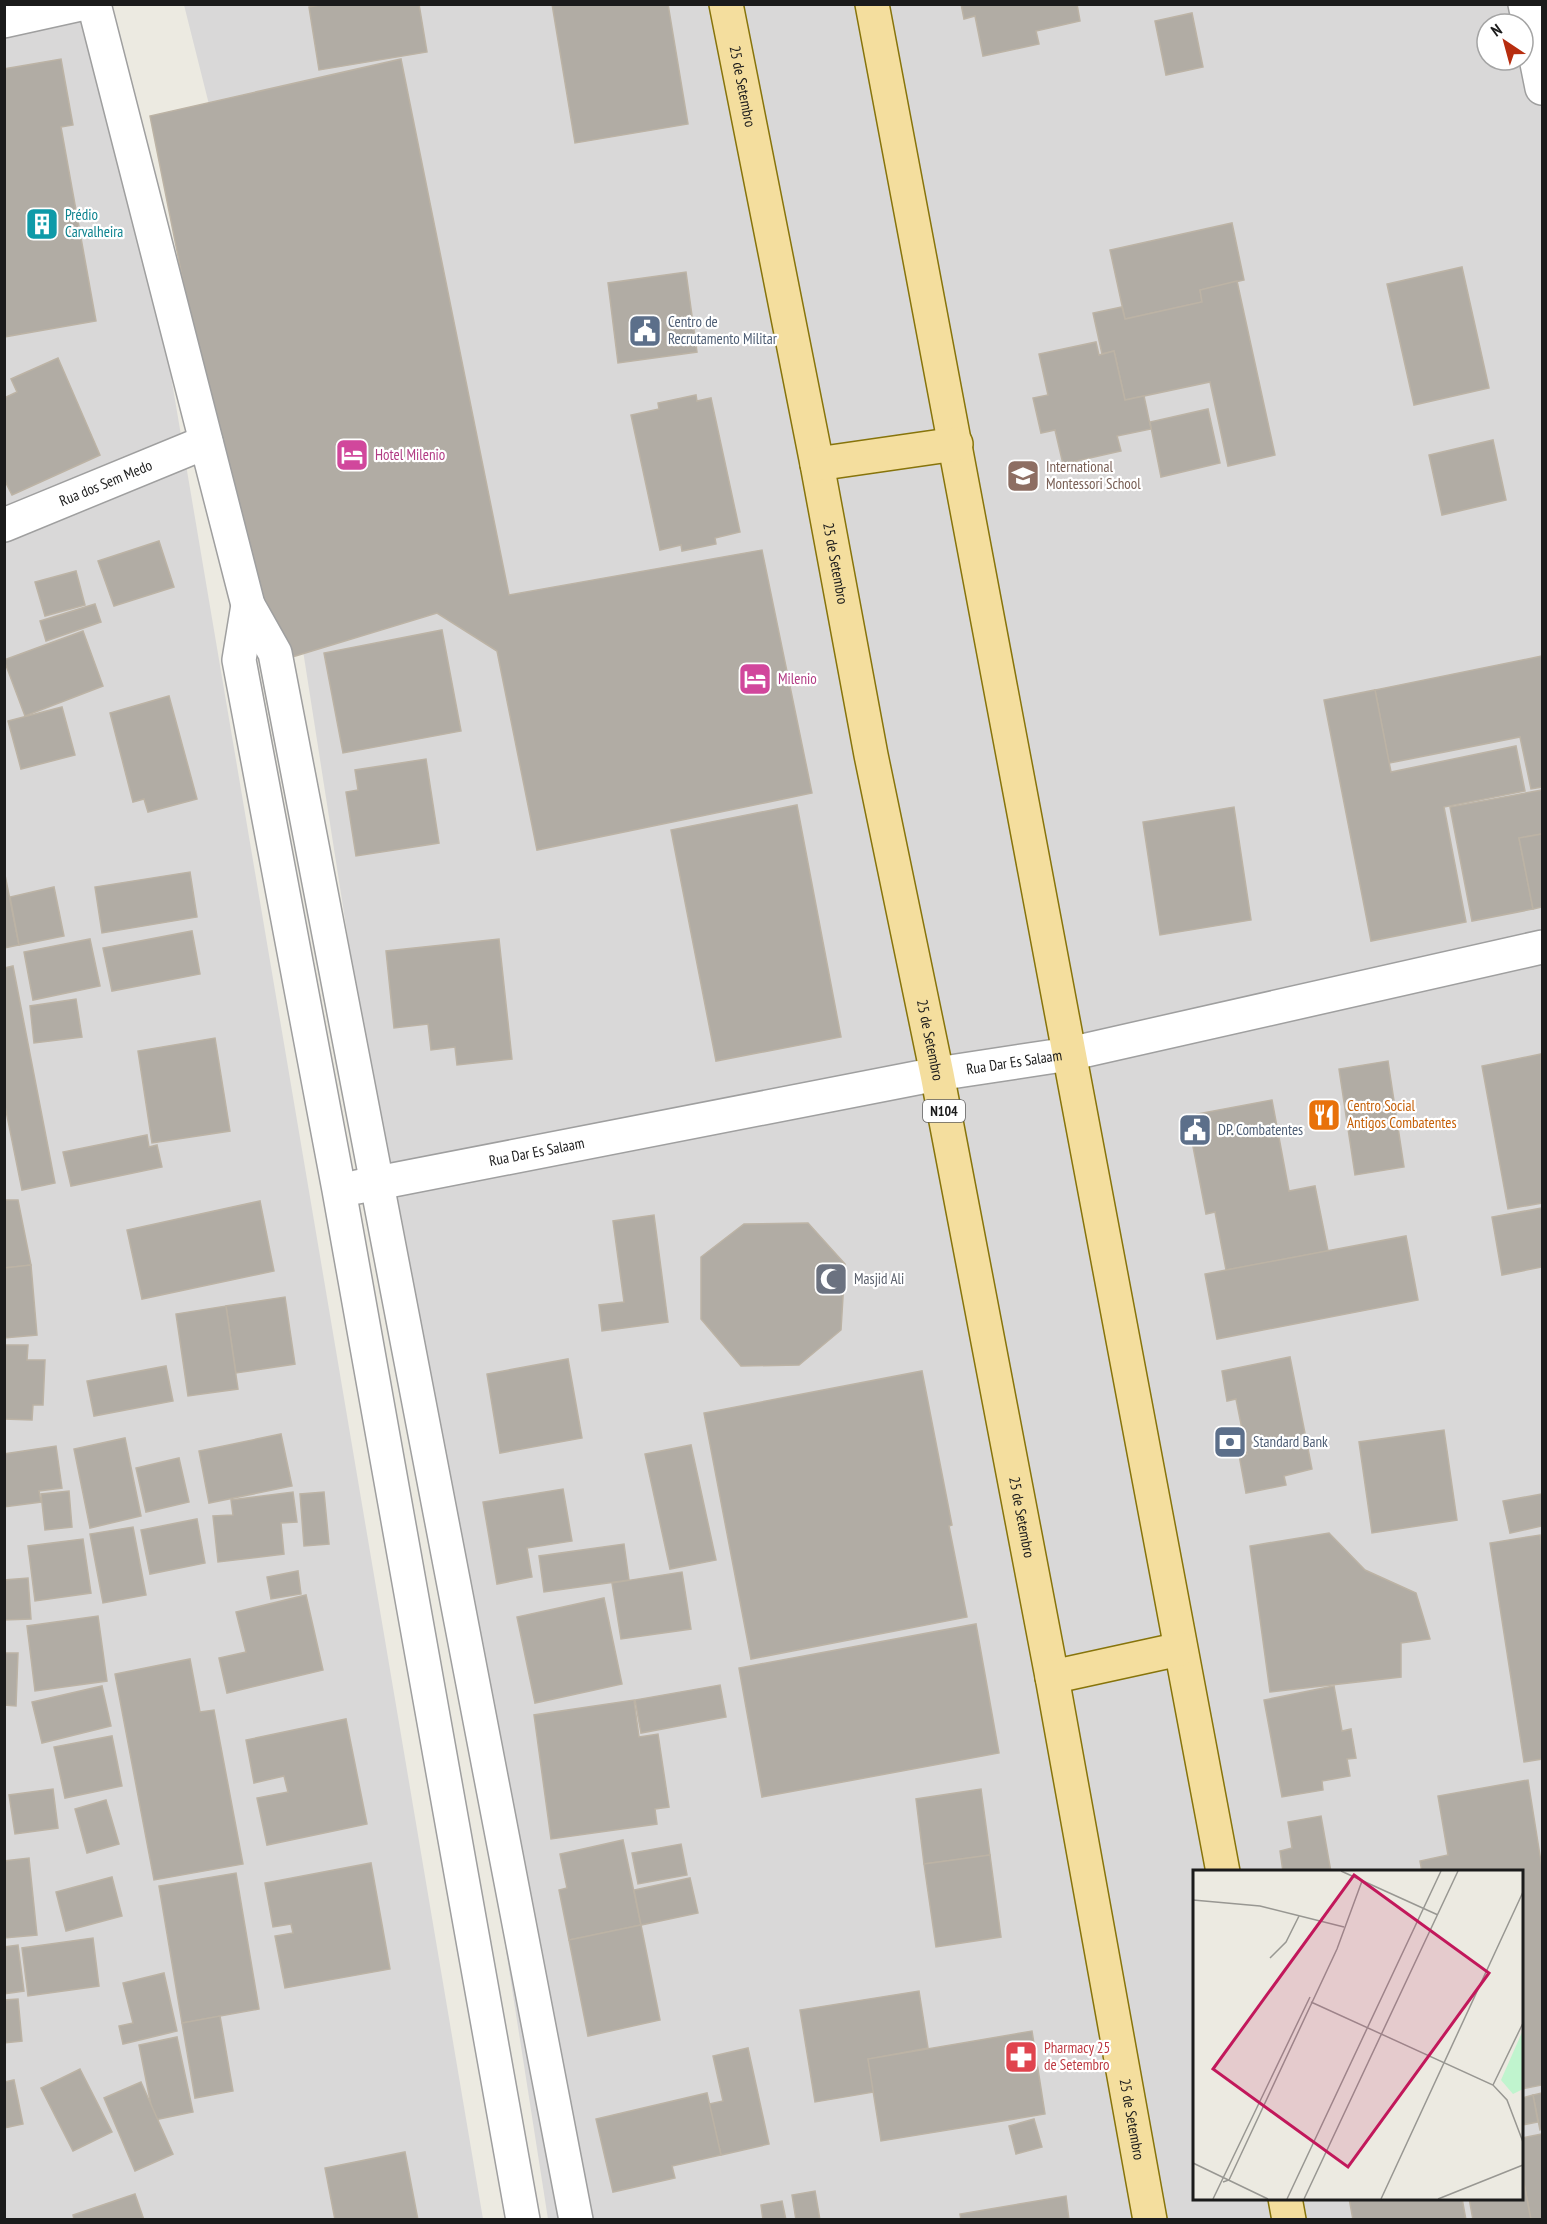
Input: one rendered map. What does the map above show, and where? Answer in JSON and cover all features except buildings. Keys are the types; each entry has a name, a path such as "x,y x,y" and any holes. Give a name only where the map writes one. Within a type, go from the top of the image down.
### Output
{"main road":[{"name":"25 de Setembro","path":"726,4 872,755 937,1074 1052,1677 1150,2220"},
{"path":"872,4 1223,1870"},
{"path":"817,464 956,444"},
{"path":"1052,1677 1180,1649"},
{"path":"1285,2200 1289,2220"}],"street":[{"path":"4,21 81,4"},
{"path":"94,4 248,605 275,653 576,2220"},
{"path":"1525,4 1542,87"},
{"name":"Rua dos Sem Medo","path":"4,525 206,442"},
{"path":"248,605 239,660 339,1190 523,2220"},
{"path":"264,790 301,785"},
{"name":"Rua Dar Es Salaam","path":"339,1190 937,1074 1069,1054 1542,947"}],"shaded area":[{"path":"108,4 483,2219 5,2220 4,5"},
{"path":"184,5 1542,5 1542,2219 548,2219 232,196"}],"place":[{"name":"Prédio Carvalheira","path":"42,224"},
{"name":"Centro de Recrutamento Militar","path":"645,331"},
{"name":"Hotel Milenio","path":"352,455"},
{"name":"International Montessori School","path":"1023,476"},
{"name":"Milenio","path":"755,679"},
{"name":"Centro Social Antigos Combatentes","path":"1324,1115"},
{"name":"DP. Combatentes","path":"1195,1130"},
{"name":"Masjid Ali","path":"831,1279"},
{"name":"Standard Bank","path":"1230,1442"},
{"name":"Pharmacy 25 de Setembro","path":"1021,2057"}]}
